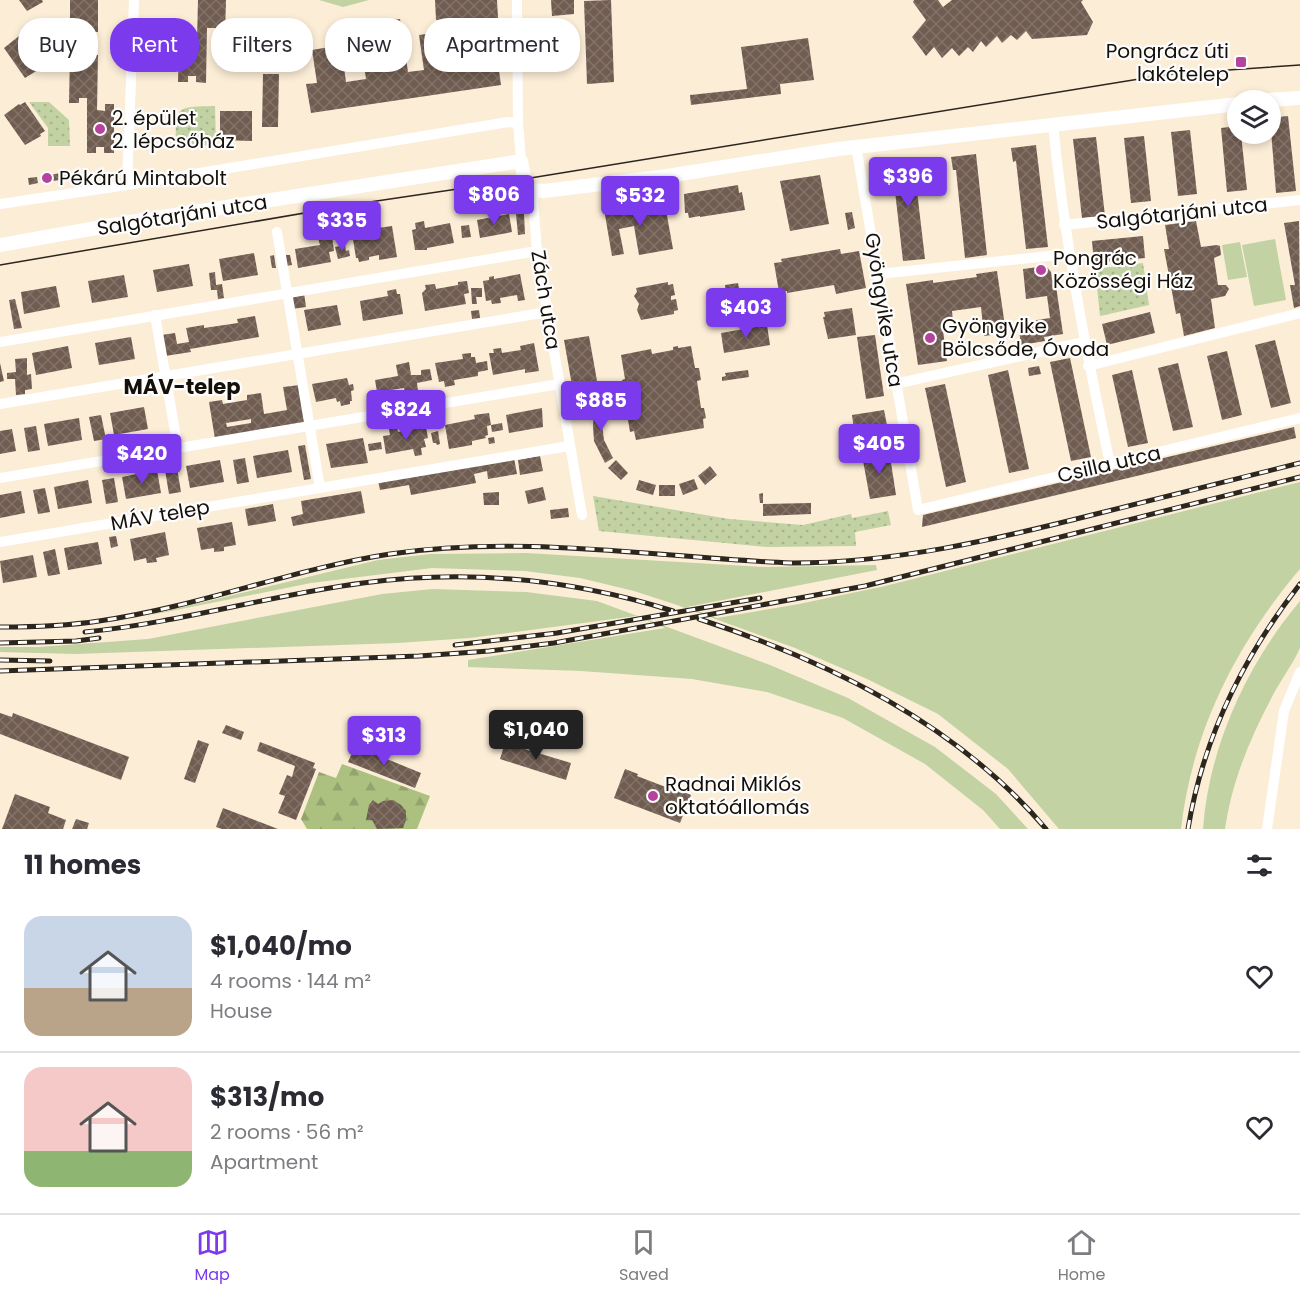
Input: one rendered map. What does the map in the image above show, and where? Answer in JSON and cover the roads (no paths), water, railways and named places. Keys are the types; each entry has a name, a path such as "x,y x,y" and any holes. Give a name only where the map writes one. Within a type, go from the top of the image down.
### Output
{"street":[{"path":"127,185 134,0"},
{"path":"517,0 518,123 521,161 525,183 535,191 667,176 856,146 1227,105"},
{"path":"1281,99 1300,98"},
{"name":"Salgótarjáni utca","path":"0,204 508,122 518,123"},
{"path":"1053,124 1068,254 1088,366 1110,464"},
{"name":"Gyöngyike utca","path":"856,146 918,510"},
{"name":"Salgótarjáni utca","path":"1,245 130,222 521,161"},
{"name":"Zách utca","path":"535,191 533,199 537,251 582,515"},
{"name":"Salgótarjáni utca","path":"1064,225 1300,200"},
{"name":"Salgótarjáni utca","path":"0,209 12,202"},
{"path":"277,232 320,488"},
{"path":"0,342 537,251"},
{"path":"879,274 1068,254"},
{"path":"0,404 547,312"},
{"path":"1088,366 1300,313"},
{"path":"155,315 178,449"},
{"path":"895,384 1084,342"},
{"path":"0,478 559,384"},
{"name":"Csilla utca","path":"918,510 1300,418"},
{"name":"MÁV telep","path":"0,542 569,446"},
{"path":"1267,829 1284,711 1300,672"}],"tram line":[{"path":"0,265 363,203 1170,74 1300,65"}],"railway":[{"path":"0,627 74,624 136,615 353,561 440,548 491,546 591,549 792,563 868,559 944,548 1018,533 1300,463"},
{"path":"0,671 419,656 554,643 865,586 1300,477"},
{"path":"85,632 155,622 328,588 402,579 442,577 481,577 558,584 597,591 673,611"},
{"path":"1188,829 1204,763 1228,700 1261,640 1300,584"},
{"path":"455,645 557,633 760,598"},
{"path":"699,619 795,655 888,700 931,727 972,758 1011,792 1046,829"},
{"path":"0,643 76,641 99,638"},
{"path":"0,660 50,661"}],"place":[{"name":"Pongrácz úti lakótelep","path":"1241,62"},
{"name":"2. épület 2. lépcsőház","path":"100,129"},
{"name":"Pékárú Mintabolt","path":"47,178"},
{"name":"Pongrác Közösségi Ház","path":"1041,270"},
{"name":"Gyöngyike Bölcsőde, Óvoda","path":"930,338"},
{"name":"Radnai Miklós oktatóállomás","path":"653,796"}],"district":[{"name":"MÁV-telep","path":"182,387"}]}
